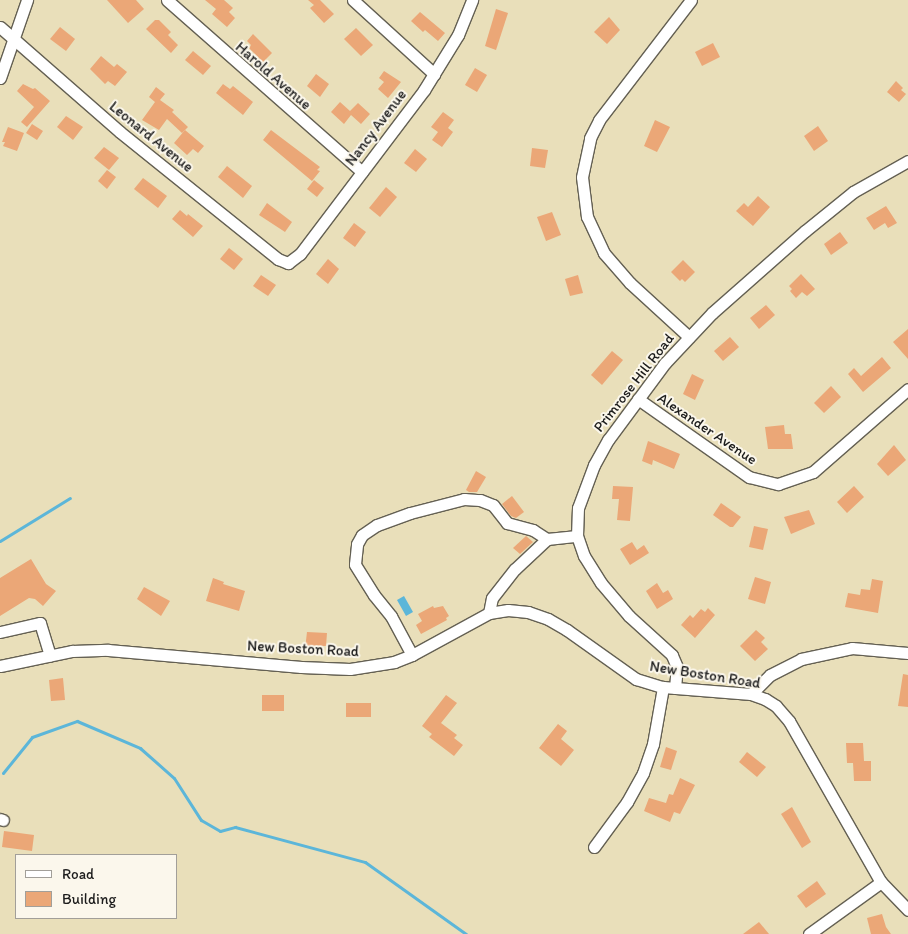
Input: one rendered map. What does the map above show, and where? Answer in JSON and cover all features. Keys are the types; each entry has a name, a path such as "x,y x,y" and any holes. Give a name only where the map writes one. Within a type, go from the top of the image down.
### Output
{"street":[{"path":"0,78 27,0"},
{"name":"Harold Avenue","path":"167,0 362,172"},
{"path":"353,0 434,74"},
{"name":"Nancy Avenue","path":"288,263 300,254 320,224 362,172 434,74 458,35 472,0"},
{"path":"689,337 630,283 604,254 587,217 582,177 590,138 598,120 692,0"},
{"name":"Leonard Avenue","path":"0,27 120,132 278,259 288,263"},
{"name":"Primrose Hill Road","path":"675,688 677,668 672,655 630,616 601,583 584,556 577,536 578,508 594,464 608,440 665,363 737,290 853,192 908,161"},
{"name":"Alexander Avenue","path":"638,399 749,477 778,484 813,472 908,389"},
{"path":"412,655 391,616 374,596 355,564 357,544 362,535 377,525 410,513 464,499 480,500 493,505 507,522 533,530 547,539"},
{"path":"489,613 492,598 515,569 547,539 577,536"},
{"name":"New Boston Road","path":"0,666 72,651 108,650 301,667 350,669 394,662 412,655 489,613 508,610 528,612 548,619 636,679 663,687 751,694 770,703 789,721 881,882 908,910"},
{"path":"0,632 40,623 50,655"},
{"path":"751,694 770,675 801,659 852,648 908,653"},
{"path":"594,847 627,802 643,773 653,744 663,687"},
{"path":"809,934 881,882"}],"water":[{"path":"404,596 413,612 406,616 397,600"}],"building":[{"path":"107,0 136,0 144,9 128,23"},
{"path":"205,0 224,0 233,8 229,12 235,18 227,27 212,14 216,9"},
{"path":"308,0 320,0 334,14 324,23 310,8 314,5"},
{"path":"496,9 508,13 496,50 485,46"},
{"path":"420,12 445,33 438,41 425,30 423,32 411,21"},
{"path":"609,17 620,30 607,44 594,32"},
{"path":"155,20 159,20 171,32 168,35 178,45 171,53 146,29"},
{"path":"60,27 75,39 66,51 50,39"},
{"path":"356,28 373,45 361,56 344,39"},
{"path":"253,34 272,53 263,62 249,48 251,45 247,41"},
{"path":"713,43 720,57 702,66 695,52"},
{"path":"193,51 211,66 203,75 185,60"},
{"path":"101,56 114,67 117,64 127,72 115,86 108,81 105,84 90,69"},
{"path":"475,68 487,75 477,92 465,85"},
{"path":"384,71 401,82 388,98 378,89 384,82 379,78"},
{"path":"316,74 329,84 320,97 307,86"},
{"path":"896,81 903,88 901,90 906,94 899,102 887,92"},
{"path":"23,84 33,89 35,88 50,101 27,127 21,122 34,107 17,91"},
{"path":"223,84 230,89 233,86 253,102 243,115 216,93"},
{"path":"156,87 165,94 160,100 174,110 172,112 188,127 182,133 167,119 159,130 142,120 155,102 149,97"},
{"path":"340,102 350,111 358,103 370,114 361,124 351,115 344,124 331,112"},
{"path":"443,112 454,120 448,128 453,132 442,147 432,140 438,132 431,127"},
{"path":"66,116 83,127 73,140 57,127"},
{"path":"655,120 670,127 657,152 644,146"},
{"path":"32,124 43,131 37,140 26,133"},
{"path":"818,126 828,141 814,151 804,136"},
{"path":"8,127 24,133 17,151 3,146 5,142 2,142"},
{"path":"185,130 204,146 198,153 193,149 187,155 174,143"},
{"path":"271,130 320,167 317,170 320,171 312,181 263,140"},
{"path":"104,147 119,158 109,170 94,158"},
{"path":"532,148 548,150 545,168 530,166"},
{"path":"415,149 427,159 416,172 404,163"},
{"path":"227,166 252,186 243,198 218,177"},
{"path":"107,170 116,177 107,189 98,181"},
{"path":"143,178 167,196 158,208 134,189"},
{"path":"314,180 324,188 317,197 307,189"},
{"path":"386,187 397,197 380,217 369,208"},
{"path":"758,196 770,207 753,226 736,211 744,203 748,207"},
{"path":"267,203 292,222 285,232 259,215"},
{"path":"886,206 897,223 888,228 885,223 874,230 866,218"},
{"path":"180,210 203,226 193,237 172,219"},
{"path":"552,212 561,235 546,241 537,217"},
{"path":"354,223 366,232 355,247 343,238"},
{"path":"840,232 848,243 831,255 824,244"},
{"path":"229,248 243,259 234,270 220,259"},
{"path":"328,259 339,269 328,284 316,274"},
{"path":"683,260 695,272 685,282 682,279 680,281 671,272"},
{"path":"801,274 815,289 807,296 802,292 796,298 790,291 792,289 789,286"},
{"path":"261,275 276,285 268,296 253,286"},
{"path":"578,275 583,293 570,296 565,279"},
{"path":"766,305 775,315 759,329 750,318"},
{"path":"908,329 908,359 893,342"},
{"path":"730,337 739,347 723,361 714,351"},
{"path":"612,351 623,360 602,385 591,375"},
{"path":"882,357 891,368 863,392 848,374 854,368 861,376"},
{"path":"692,374 704,380 695,400 683,394"},
{"path":"831,386 841,397 824,413 814,403"},
{"path":"784,425 785,434 791,434 793,449 768,449 765,427"},
{"path":"648,441 680,454 674,469 653,460 652,465 642,461"},
{"path":"894,445 906,460 888,476 877,464"},
{"path":"476,471 486,477 477,492 469,492 466,490"},
{"path":"613,486 633,487 630,521 617,520 619,499 612,499"},
{"path":"854,486 864,497 847,513 837,502"},
{"path":"512,496 524,512 516,518 511,516 502,504"},
{"path":"721,503 741,517 733,527 730,527 713,515"},
{"path":"809,510 815,524 791,534 784,517"},
{"path":"754,526 768,529 763,550 749,547"},
{"path":"526,536 533,542 520,554 513,548"},
{"path":"632,542 637,550 644,545 649,553 630,565 620,549"},
{"path":"31,559 46,584 56,591 43,606 35,599 29,598 0,616 0,578"},
{"path":"755,577 771,582 765,604 748,599"},
{"path":"213,578 224,582 223,584 245,591 239,611 206,601"},
{"path":"872,579 883,581 878,613 845,607 848,593 860,595 861,589 870,590"},
{"path":"657,583 663,593 668,590 673,599 657,609 646,591"},
{"path":"144,587 170,601 161,616 137,599"},
{"path":"433,606 434,608 443,606 449,616 446,618 447,620 421,634 416,625 422,621 418,614"},
{"path":"708,608 715,615 695,638 681,625 690,615 693,618 701,609 705,612"},
{"path":"756,630 765,638 761,642 768,649 755,661 740,646"},
{"path":"307,632 327,633 326,646 320,646 320,649 305,649"},
{"path":"903,674 908,675 908,707 898,706"},
{"path":"63,678 65,700 51,701 49,680"},
{"path":"262,695 284,695 284,711 262,711"},
{"path":"446,695 457,703 441,723 457,735 454,738 463,745 454,756 429,737 432,734 422,726"},
{"path":"346,703 371,703 371,717 346,717"},
{"path":"558,724 567,731 561,739 574,750 561,766 539,748"},
{"path":"846,743 863,743 864,761 871,761 871,781 854,781 853,763 847,763"},
{"path":"666,747 677,751 671,770 660,767"},
{"path":"747,752 766,767 757,777 739,762"},
{"path":"680,778 695,785 680,814 674,812 670,822 644,811 649,798 666,803 669,794 673,795"},
{"path":"792,807 811,842 802,848 781,814"},
{"path":"4,831 34,835 32,851 2,847"},
{"path":"817,881 826,894 806,908 797,896"},
{"path":"882,914 886,927 891,934 871,934 867,918"},
{"path":"759,922 769,934 743,934"}],"waterway":[{"path":"0,541 70,498"},
{"path":"3,773 32,737 77,721 140,748 174,778 201,820 220,831 235,827 365,862 466,934"}]}
